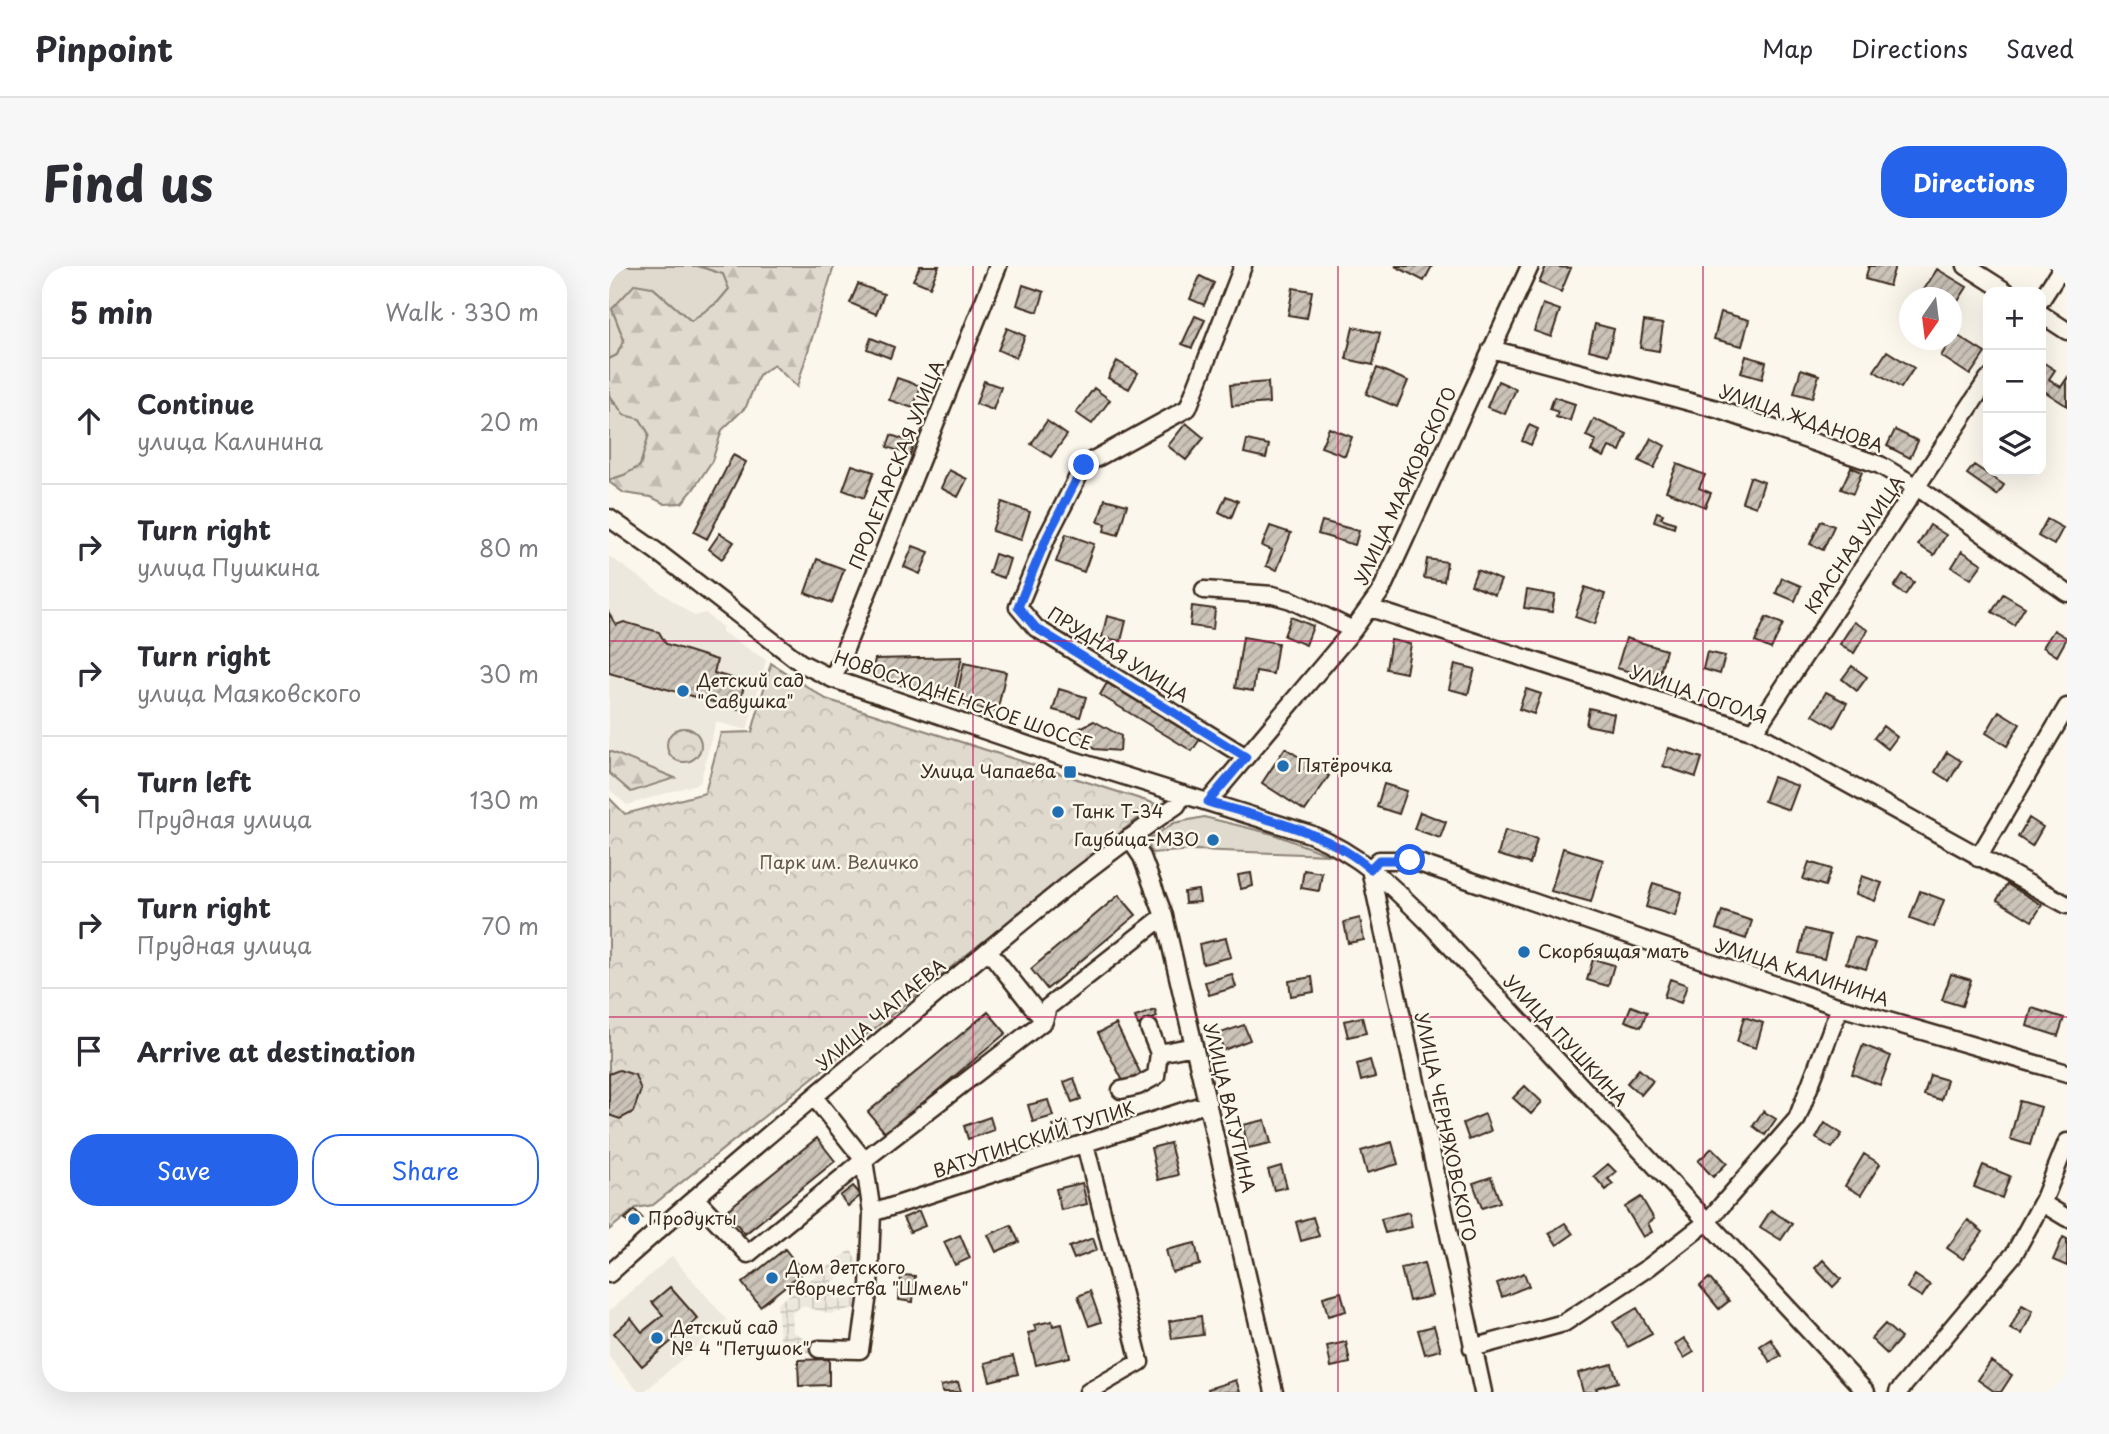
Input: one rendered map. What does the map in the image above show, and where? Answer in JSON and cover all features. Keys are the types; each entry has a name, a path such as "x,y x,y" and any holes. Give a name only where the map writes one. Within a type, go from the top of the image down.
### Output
{"street":[{"name":"ПРОЛЕТАРСКАЯ УЛИЦА","path":"833,679 997,266"},
{"name":"ПРУДНАЯ УЛИЦА","path":"1243,266 1188,408 1084,465 1047,537 1018,607 1036,628 1246,757"},
{"name":"УЛИЦА МАЯКОВСКОГО","path":"1208,802 1353,630 1381,591 1530,266"},
{"path":"1966,266 1999,287"},
{"path":"2046,292 2063,266"},
{"path":"2046,317 2067,331"},
{"name":"УЛИЦА ЖДАНОВА","path":"1492,349 1720,410 1880,465 1917,487 2067,593"},
{"name":"КРАСНАЯ УЛИЦА","path":"1754,732 1983,387"},
{"name":"НОВОСХОДНЕНСКОЕ ШОССЕ","path":"609,518 801,663 833,679 1057,755 1183,794"},
{"path":"1204,590 1291,600 1353,630"},
{"name":"УЛИЦА ГОГОЛЯ","path":"1370,608 1754,732 2067,905"},
{"path":"1978,858 2067,707"},
{"name":"УЛИЦА ПУШКИНА","path":"1183,794 1310,834 1347,851 1370,869 1427,921 1866,1392"},
{"name":"УЛИЦА ЧАПАЕВА","path":"609,1274 988,950 1129,838 1177,805 1183,794"},
{"name":"УЛИЦА ВАТУТИНА","path":"1129,838 1142,858 1164,916 1274,1392"},
{"name":"УЛИЦА КАЛИНИНА","path":"1370,869 1379,860 1410,860 1840,1007 2067,1073"},
{"name":"УЛИЦА ЧЕРНЯХОВСКОГО","path":"1370,869 1483,1392"},
{"path":"695,1198 748,1254 864,1160 1044,1021 1048,1007 1164,916"},
{"path":"988,950 1044,1021"},
{"path":"1472,1348 1564,1323 1649,1268 1707,1222 1797,1119 1840,1007"},
{"path":"1121,1090 1138,1086 1156,1076 1159,1053 1149,1028"},
{"path":"1159,1053 1195,1046"},
{"path":"814,1097 864,1160 872,1213 869,1287 860,1350 819,1349"},
{"name":"ВАТУТИНСКИЙ ТУПИК","path":"872,1213 1208,1103"},
{"path":"1898,1392 2014,1254 2042,1203 2067,1142"},
{"path":"1086,1144 1140,1362 1088,1392"},
{"path":"2042,1203 2067,1218"}],"shaded area":[{"name":"Детский сад \"Савушка\"","path":"609,556 694,616 705,613 722,627 722,632 766,660 747,730 716,722 700,783 627,805 609,789"},
{"path":"851,1250 858,1263 831,1283 837,1300 857,1294 857,1307 831,1314 802,1306 792,1313 793,1332 814,1343 810,1354 780,1339 777,1304"},
{"name":"Детский сад № 4 \"Петушок\"","path":"672,1256 727,1320 644,1392 639,1392 609,1357 609,1311"}],"green space":[{"path":"609,266 698,266 723,274 729,289 718,302 691,321 652,287 624,298 612,309 624,340 617,355 609,359"},
{"path":"698,266 834,266 797,387 774,365 759,375 746,407 722,430 712,461 693,490 682,503 665,504 651,497 624,493 609,482 640,466 649,434 640,419 624,415 609,394 609,359 617,355 624,340 612,309 635,284 652,287 691,321 718,302 729,289 723,274"},
{"path":"609,394 613,403 640,419 649,434 640,466 609,480"},
{"name":"Парк им. Величко","path":"771,663 826,699 1156,804 653,1205 636,1208 609,1230 609,798 625,814 705,793 721,733 752,732"},
{"path":"684,728 696,733 701,745 696,757 684,762 672,757 667,745 672,733"},
{"path":"609,751 675,778 631,792 609,773"},
{"path":"1204,817 1273,834 1329,855 1196,850 1151,853 1148,840 1174,823"}],"building":[{"path":"920,266 939,266 930,287 913,280"},
{"path":"1395,266 1432,266 1424,281"},
{"path":"1546,266 1571,268 1561,292 1539,283"},
{"path":"1869,266 1895,266 1889,286 1865,279"},
{"path":"1937,269 1967,287 1962,295 1962,287 1926,287"},
{"path":"1200,276 1214,283 1204,305 1190,299"},
{"path":"858,284 884,294 876,314 850,303"},
{"path":"1023,285 1044,292 1038,312 1017,305"},
{"path":"1293,288 1312,291 1307,318 1288,315"},
{"path":"1543,304 1560,310 1551,337 1534,331"},
{"path":"1721,312 1749,320 1742,346 1714,339"},
{"path":"1195,316 1205,320 1192,348 1182,344"},
{"path":"1644,321 1663,324 1659,351 1640,348"},
{"path":"1595,324 1614,329 1608,355 1589,350"},
{"path":"1353,327 1380,333 1373,365 1346,359"},
{"path":"1007,328 1025,336 1016,358 998,350"},
{"path":"871,338 894,347 890,358 867,349"},
{"path":"1962,338 1983,352 1970,375 1941,356 1945,350 1962,350"},
{"path":"1887,351 1914,368 1901,388 1874,371"},
{"path":"1746,356 1766,362 1762,379 1741,373"},
{"path":"1117,361 1138,373 1129,389 1108,378"},
{"path":"2046,364 2055,370 2049,379 2061,387 2067,378 2067,406 2046,392"},
{"path":"1377,368 1408,381 1397,407 1366,394"},
{"path":"1801,369 1819,375 1812,398 1794,393"},
{"path":"897,378 921,386 913,408 889,400"},
{"path":"984,381 1001,387 993,410 976,404"},
{"path":"1498,381 1516,389 1505,414 1487,407"},
{"path":"1268,382 1269,403 1232,406 1230,385"},
{"path":"1094,388 1110,400 1092,424 1076,413"},
{"path":"1554,397 1575,404 1570,421 1556,417 1558,412 1550,409"},
{"path":"1594,419 1627,434 1620,451 1609,447 1604,457 1591,451 1596,440 1586,436"},
{"path":"1047,421 1067,435 1051,457 1031,444"},
{"path":"1186,423 1204,438 1186,460 1168,446"},
{"path":"1529,425 1538,429 1531,445 1522,441"},
{"path":"1329,428 1352,437 1345,456 1321,447"},
{"path":"1895,430 1918,441 1910,458 1887,446"},
{"path":"891,435 914,443 910,455 887,447"},
{"path":"1651,438 1665,446 1654,468 1639,461"},
{"path":"1247,440 1269,445 1266,458 1244,453"},
{"path":"733,455 746,462 707,539 694,532"},
{"path":"1677,464 1705,475 1699,488 1711,493 1705,507 1666,491"},
{"path":"852,465 874,472 864,498 843,490"},
{"path":"1974,465 1983,471 1983,476 1990,476 2004,485 1997,495 1967,474"},
{"path":"1851,467 1862,472 1853,494 1841,489"},
{"path":"949,470 967,479 958,497 941,488"},
{"path":"1750,477 1764,482 1756,507 1742,502"},
{"path":"1226,496 1238,501 1231,518 1219,512"},
{"path":"1105,499 1127,505 1118,535 1104,531 1106,524 1098,522"},
{"path":"1002,502 1030,512 1021,540 992,531"},
{"path":"1657,512 1663,514 1661,518 1675,523 1674,528 1654,521"},
{"path":"2047,519 2063,528 2054,545 2038,536"},
{"path":"1322,521 1359,531 1355,545 1318,534"},
{"path":"1821,521 1834,526 1823,550 1810,544"},
{"path":"1930,525 1946,535 1934,555 1918,545"},
{"path":"1270,526 1291,533 1277,570 1266,566 1272,550 1262,546"},
{"path":"720,533 734,542 722,559 709,549"},
{"path":"1066,534 1094,544 1084,572 1056,562"},
{"path":"913,546 929,552 920,574 904,567"},
{"path":"1962,551 1982,564 1971,579 1952,567"},
{"path":"995,554 1010,559 1004,578 989,573"},
{"path":"817,559 844,569 832,603 805,593"},
{"path":"1427,559 1447,562 1444,581 1424,578"},
{"path":"1477,570 1501,580 1495,595 1471,585"},
{"path":"1903,574 1914,582 1905,595 1894,587"},
{"path":"1782,578 1801,586 1795,601 1776,593"},
{"path":"1585,587 1605,594 1595,624 1575,617"},
{"path":"1527,590 1555,595 1552,612 1524,608"},
{"path":"2003,594 2025,607 2014,625 1992,612"},
{"path":"1192,606 1215,609 1213,629 1190,626"},
{"path":"609,613 616,625 624,622 659,632 666,644 717,660 714,673 745,682 738,709 609,673"},
{"path":"1107,616 1126,621 1121,641 1102,637"},
{"path":"1291,617 1313,626 1306,645 1284,636"},
{"path":"1766,617 1783,624 1771,649 1755,642"},
{"path":"1854,622 1868,630 1854,653 1840,644"},
{"path":"2054,630 2067,638 2057,656 2043,647"},
{"path":"1243,637 1278,643 1273,674 1256,671 1253,691 1235,688"},
{"path":"1626,638 1666,650 1658,680 1617,668"},
{"path":"1391,640 1411,644 1406,673 1386,669"},
{"path":"1707,652 1725,656 1720,674 1703,669"},
{"path":"962,657 952,701 871,676 875,659"},
{"path":"964,663 1006,672 997,712 955,703"},
{"path":"1455,664 1475,669 1468,694 1449,689"},
{"path":"1852,666 1867,677 1857,691 1842,679"},
{"path":"1107,683 1200,739 1192,751 1100,695"},
{"path":"1059,689 1086,697 1080,717 1053,710"},
{"path":"1526,689 1541,694 1534,714 1519,709"},
{"path":"1826,692 1847,703 1834,727 1813,715"},
{"path":"1589,708 1614,714 1611,730 1586,725"},
{"path":"1999,711 2020,724 2007,746 1986,733"},
{"path":"1094,721 1121,736 1120,751 1094,749 1076,730"},
{"path":"1883,726 1897,737 1888,749 1874,738"},
{"path":"1285,748 1329,776 1305,811 1262,783"},
{"path":"1669,748 1702,758 1696,777 1663,766"},
{"path":"1947,752 1961,761 1949,781 1935,772"},
{"path":"1773,777 1798,786 1789,810 1764,801"},
{"path":"1384,784 1407,791 1399,814 1377,807"},
{"path":"1420,812 1446,822 1440,838 1414,829"},
{"path":"2029,818 2043,827 2032,846 2018,837"},
{"path":"1505,830 1537,839 1530,864 1498,855"},
{"path":"1563,848 1603,860 1591,902 1551,891"},
{"path":"1809,862 1831,869 1825,886 1803,879"},
{"path":"1304,870 1322,873 1319,891 1301,888"},
{"path":"1251,873 1253,886 1241,889 1238,875"},
{"path":"1862,876 1882,883 1875,901 1856,894"},
{"path":"1653,883 1682,892 1675,916 1646,907"},
{"path":"2007,884 2042,905 2032,921 1997,900"},
{"path":"1198,890 1200,902 1185,903 1184,892"},
{"path":"1920,891 1944,900 1934,927 1910,918"},
{"path":"1119,895 1136,915 1047,989 1031,969"},
{"path":"1722,911 1752,921 1746,939 1716,929"},
{"path":"1360,918 1364,940 1348,943 1344,922"},
{"path":"1805,929 1830,935 1824,959 1799,953"},
{"path":"1855,937 1875,943 1866,969 1846,963"},
{"path":"1226,938 1231,957 1203,964 1199,944"},
{"path":"1593,959 1614,965 1608,986 1587,980"},
{"path":"1232,974 1236,987 1209,995 1205,982"},
{"path":"1951,974 1971,980 1962,1006 1942,1000"},
{"path":"1312,977 1314,992 1291,996 1289,981"},
{"path":"1670,979 1687,985 1681,1003 1664,997"},
{"path":"1631,1006 1647,1012 1641,1027 1625,1021"},
{"path":"2032,1008 2064,1018 2058,1036 2027,1026"},
{"path":"1155,1010 1157,1017 1138,1025 1135,1017"},
{"path":"988,1012 1006,1033 886,1134 868,1112"},
{"path":"1362,1017 1366,1033 1348,1037 1344,1021"},
{"path":"1744,1017 1763,1023 1756,1048 1737,1042"},
{"path":"1116,1024 1141,1074 1124,1083 1098,1033"},
{"path":"1244,1025 1250,1040 1224,1050 1218,1034"},
{"path":"1863,1045 1891,1056 1880,1085 1852,1074"},
{"path":"1370,1060 1375,1077 1361,1081 1357,1064"},
{"path":"1639,1069 1653,1081 1641,1095 1627,1083"},
{"path":"619,1070 635,1075 641,1090 633,1112 620,1119 609,1115 609,1074"},
{"path":"1930,1075 1947,1080 1941,1100 1924,1095"},
{"path":"1074,1078 1081,1099 1072,1102 1064,1082"},
{"path":"1525,1086 1542,1102 1531,1114 1513,1098"},
{"path":"1048,1100 1053,1116 1033,1122 1028,1105"},
{"path":"2020,1101 2041,1107 2030,1145 2010,1139"},
{"path":"1763,1111 1776,1119 1765,1135 1753,1126"},
{"path":"1485,1114 1491,1131 1469,1140 1463,1123"},
{"path":"990,1117 994,1130 968,1139 964,1126"},
{"path":"1265,1120 1271,1143 1248,1148 1243,1125"},
{"path":"1067,1122 1070,1136 1056,1139 1053,1125"},
{"path":"1825,1123 1842,1134 1832,1148 1816,1138"},
{"path":"817,1138 835,1161 745,1234 726,1211"},
{"path":"1392,1142 1398,1164 1367,1173 1361,1151"},
{"path":"1170,1143 1178,1175 1158,1180 1151,1148"},
{"path":"1712,1148 1727,1163 1713,1177 1698,1161"},
{"path":"1864,1154 1880,1164 1861,1195 1845,1186"},
{"path":"1608,1164 1616,1172 1608,1179 1613,1184 1606,1190 1594,1176"},
{"path":"1983,1165 2010,1176 2002,1198 1974,1187"},
{"path":"1281,1166 1287,1187 1274,1190 1268,1170"},
{"path":"1491,1177 1500,1202 1482,1208 1473,1183"},
{"path":"1082,1183 1087,1204 1061,1210 1056,1189"},
{"path":"853,1186 861,1195 848,1206 840,1196"},
{"path":"1641,1197 1654,1219 1648,1223 1652,1232 1643,1237 1625,1207"},
{"path":"635,1210 642,1218 631,1227 625,1219"},
{"path":"1771,1210 1792,1224 1781,1240 1760,1227"},
{"path":"919,1211 925,1226 910,1232 903,1218"},
{"path":"1409,1212 1412,1227 1385,1233 1381,1219"},
{"path":"1313,1217 1319,1236 1301,1241 1296,1222"},
{"path":"1968,1220 1983,1232 1963,1259 1947,1248"},
{"path":"1565,1223 1573,1234 1557,1245 1549,1233"},
{"path":"1011,1225 1019,1242 996,1252 988,1235"},
{"path":"960,1235 970,1258 955,1265 944,1242"},
{"path":"2063,1237 2067,1239 2067,1266 2053,1260"},
{"path":"1093,1238 1097,1250 1074,1259 1069,1247"},
{"path":"1195,1243 1200,1265 1172,1272 1166,1250"},
{"name":"Дом детского творчества \"Шмель\"","path":"785,1249 803,1272 760,1306 742,1283"},
{"path":"1823,1260 1841,1279 1833,1287 1815,1268"},
{"path":"1424,1263 1432,1296 1409,1301 1401,1268"},
{"path":"1524,1273 1529,1286 1502,1297 1497,1283"},
{"path":"901,1275 915,1276 913,1302 899,1300"},
{"path":"1915,1275 1930,1285 1922,1297 1907,1288"},
{"path":"1709,1278 1729,1301 1719,1309 1700,1286"},
{"path":"670,1287 698,1319 642,1366 614,1333 631,1318 642,1332 663,1315 652,1302"},
{"path":"1090,1291 1101,1322 1089,1326 1078,1296"},
{"path":"1341,1292 1346,1311 1328,1316 1323,1297"},
{"path":"2022,1305 2033,1311 2022,1334 2010,1329"},
{"path":"1637,1308 1652,1334 1628,1347 1613,1322"},
{"path":"1201,1316 1203,1335 1172,1339 1169,1321"},
{"path":"1052,1321 1053,1326 1062,1324 1070,1357 1036,1365 1028,1333 1036,1331 1034,1325"},
{"path":"1885,1324 1901,1338 1887,1354 1871,1339"},
{"path":"1434,1326 1441,1350 1425,1354 1418,1330"},
{"path":"1684,1338 1694,1352 1684,1358 1675,1344"},
{"path":"1771,1339 1781,1356 1770,1362 1760,1346"},
{"path":"1346,1342 1350,1363 1331,1367 1327,1346"},
{"path":"1013,1356 1018,1374 990,1381 985,1363"},
{"path":"829,1359 829,1385 799,1386 798,1360"},
{"path":"1991,1361 2012,1375 2001,1392 1995,1392 1978,1380"},
{"path":"1612,1364 1618,1382 1596,1388 1598,1392 1583,1392 1578,1373"},
{"path":"1236,1380 1240,1392 1209,1392 1208,1389"},
{"path":"958,1382 961,1392 942,1392 941,1386"}],"place":[{"name":"Детский сад \"Савушка\"","path":"683,691"},
{"name":"Пятёрочка","path":"1283,766"},
{"name":"Улица Чапаева","path":"1070,772"},
{"name":"Танк Т-34","path":"1058,812"},
{"name":"Гаубица-МЗО","path":"1213,840"},
{"name":"Скорбящая мать","path":"1524,952"},
{"name":"Продукты","path":"634,1219"},
{"name":"Дом детского творчества \"Шмель\"","path":"772,1278"},
{"name":"Детский сад № 4 \"Петушок\"","path":"657,1338"}],"route":[{"path":"1084,465 1047,537 1018,607 1036,628 1246,757 1208,802 1330,842 1361,860 1370,869 1379,860 1410,860"}]}
